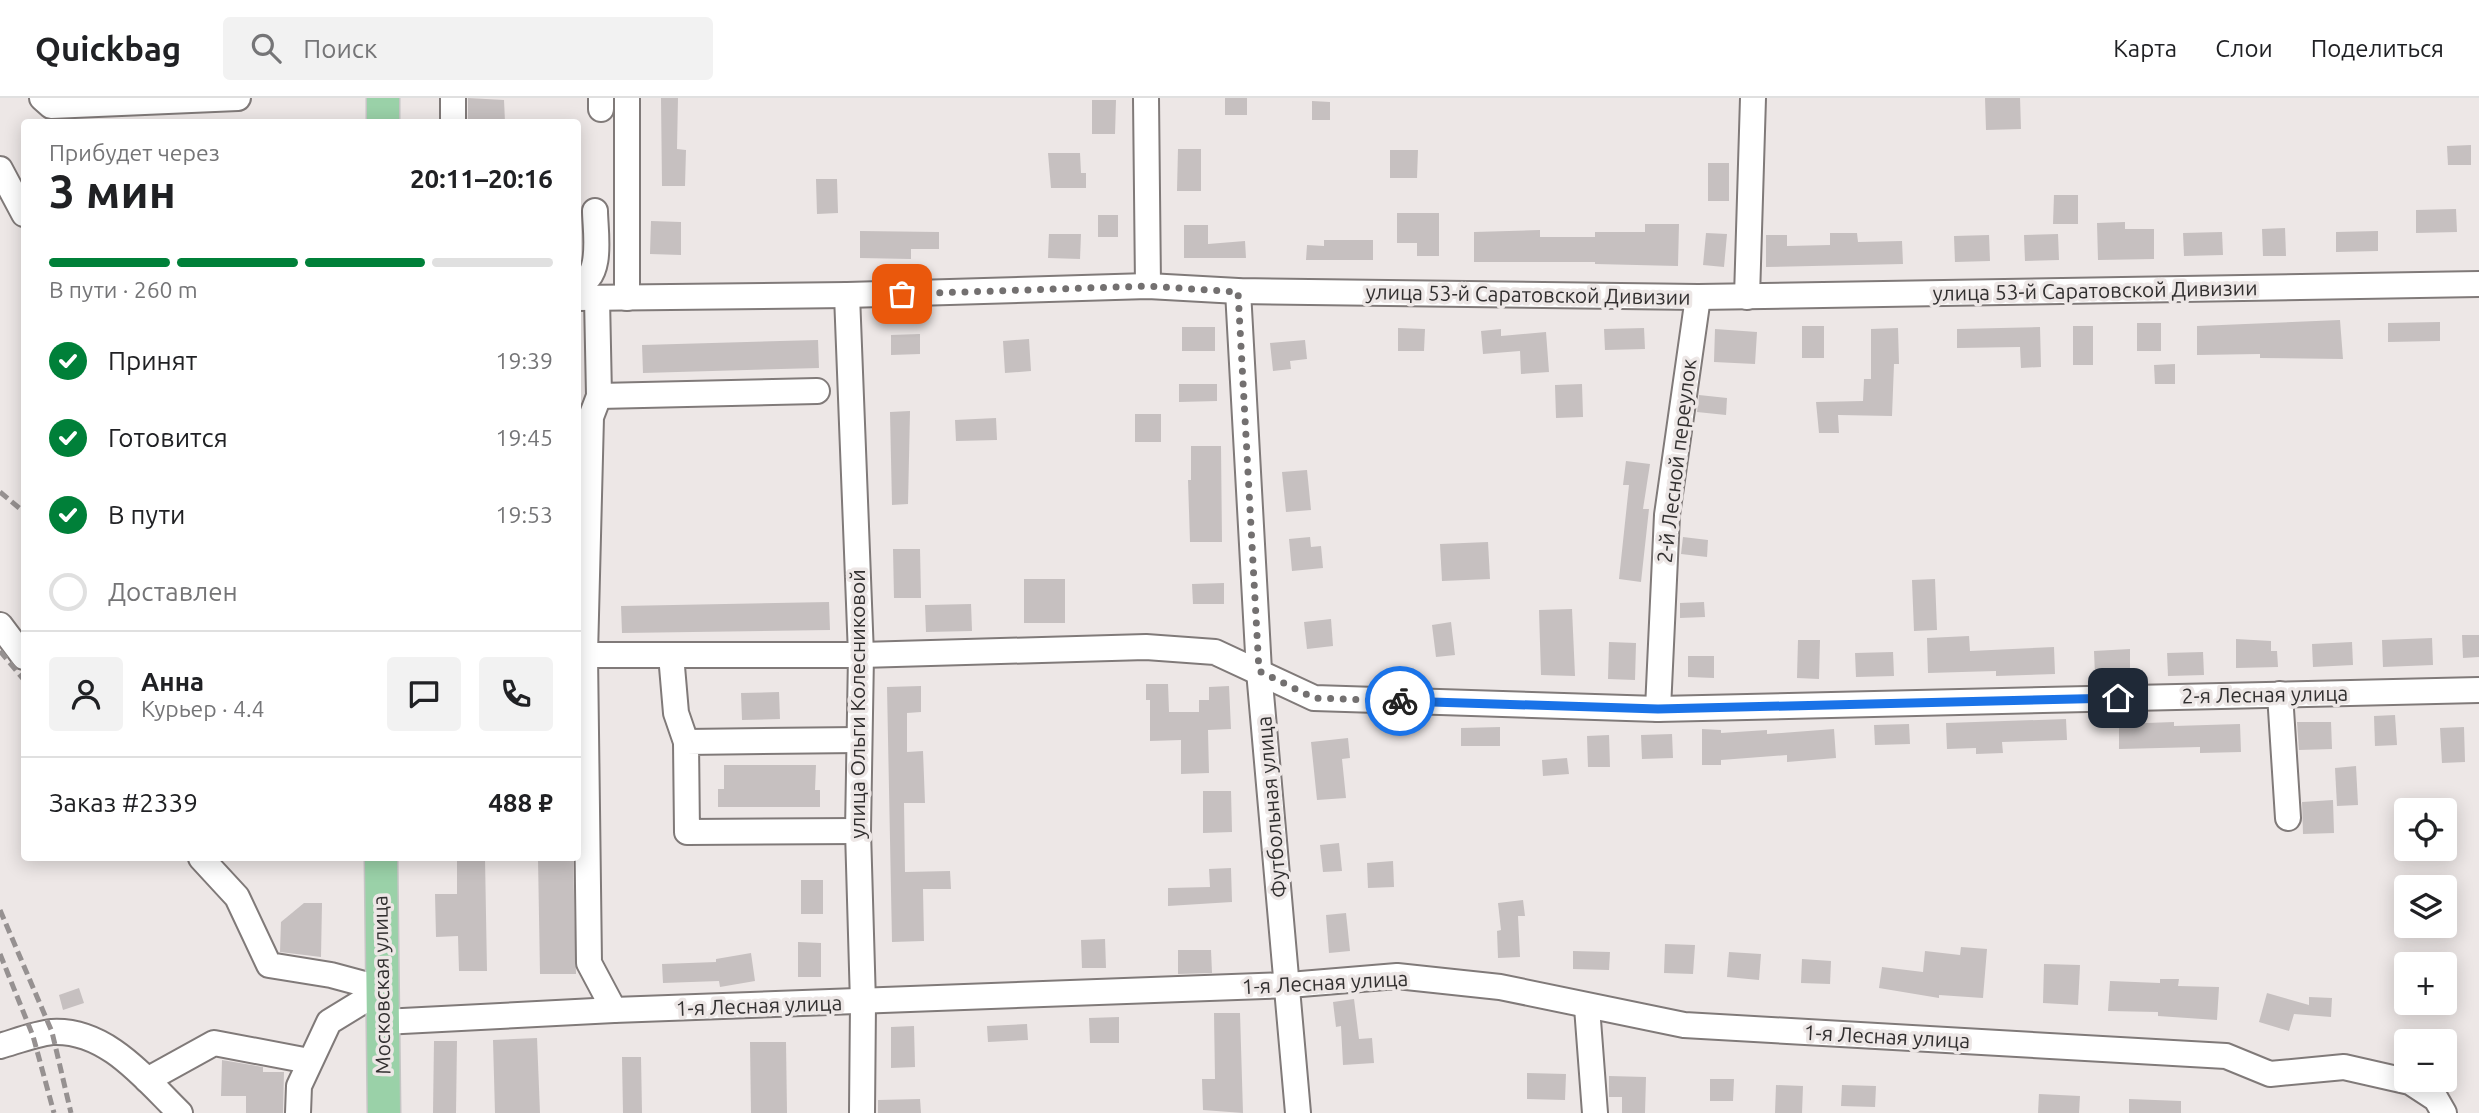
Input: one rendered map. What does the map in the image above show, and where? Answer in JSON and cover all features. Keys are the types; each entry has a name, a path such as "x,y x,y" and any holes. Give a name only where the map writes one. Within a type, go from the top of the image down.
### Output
{"main road":[{"path":"383,98 383,119"},
{"name":"Московская улица","path":"380,861 384,1113"}],"street":[{"path":"42,98 51,106 238,98"},
{"path":"453,98 453,119"},
{"path":"627,98 628,298"},
{"path":"1146,98 1148,286"},
{"path":"1747,297 1753,98"},
{"path":"0,169 21,208"},
{"path":"581,282 588,278 594,269 595,211"},
{"name":"улица 53-й Саратовской Дивизии","path":"587,298 847,295 1148,286 1238,292 1698,298 2479,284"},
{"name":"Футбольная улица","path":"1238,292 1259,671 1289,985 1298,1113"},
{"name":"улица Ольги Колесниковой","path":"847,295 860,654 858,831 863,1003 862,1113"},
{"path":"587,298 599,396 591,417 581,655 589,963 614,1010"},
{"name":"2-й Лесной переулок","path":"1658,709 1667,515 1698,298"},
{"path":"599,396 817,391"},
{"path":"0,625 21,653"},
{"name":"2-я Лесная улица","path":"581,655 860,654 1146,646 1215,652 1314,698 1658,709 2479,690"},
{"path":"671,655 676,713 685,742 687,832 858,831"},
{"path":"2280,694 2288,818"},
{"path":"685,742 859,740"},
{"path":"204,861 237,897 269,965 331,975 383,989"},
{"name":"1-я Лесная улица","path":"383,1022 614,1010 863,1003 1289,985 1397,976 1500,987 1684,1025 2226,1056 2270,1074 2344,1067 2410,1082 2436,1099 2444,1113"},
{"path":"298,1113 299,1086 329,1022 383,989"},
{"path":"1587,1007 1593,1050 1595,1113"},
{"path":"0,1046 52,1032 77,1034 99,1041 147,1080 180,1113"},
{"path":"147,1080 214,1043 309,1061"}],"building":[{"path":"468,98 504,100 505,119 468,119"},
{"path":"661,98 678,98 677,149 686,150 685,186 662,186"},
{"path":"1225,98 1247,98 1247,115 1225,115"},
{"path":"1985,98 2020,98 2021,129 1986,130"},
{"path":"1092,100 1116,100 1115,134 1092,134"},
{"path":"1312,101 1330,102 1330,120 1312,120"},
{"path":"2471,145 2471,165 2448,165 2447,146"},
{"path":"1178,149 1201,149 1201,191 1177,191"},
{"path":"1390,150 1418,150 1417,178 1390,178"},
{"path":"1048,153 1080,153 1081,173 1086,173 1086,188 1051,188"},
{"path":"1708,163 1729,163 1729,201 1708,201"},
{"path":"816,179 837,179 838,213 817,214"},
{"path":"2054,195 2078,195 2078,224 2053,224"},
{"path":"2456,209 2457,232 2416,233 2416,210"},
{"path":"1397,213 1439,213 1439,256 1417,256 1417,243 1397,243"},
{"path":"1098,215 1118,215 1118,237 1098,237"},
{"path":"651,221 681,222 681,255 650,254"},
{"path":"2125,222 2125,229 2154,229 2154,259 2098,260 2097,223"},
{"path":"1645,224 1679,224 1678,266 1595,262 1474,262 1474,232 1540,230 1540,237 1595,237 1595,232 1645,232"},
{"path":"1184,225 1208,225 1208,244 1245,241 1246,258 1184,258"},
{"path":"2285,228 2286,256 2263,256 2262,229"},
{"path":"860,231 939,232 939,249 911,249 911,259 860,258"},
{"path":"2378,231 2378,251 2336,252 2336,232"},
{"path":"2222,232 2223,255 2184,256 2183,233"},
{"path":"1706,233 1727,234 1724,267 1703,265"},
{"path":"1830,233 1857,233 1858,242 1902,241 1903,264 1766,267 1766,235 1787,235 1787,246 1830,245"},
{"path":"1049,234 1081,234 1080,259 1048,258"},
{"path":"2058,234 2059,260 2025,261 2024,235"},
{"path":"1989,235 1990,261 1955,262 1954,236"},
{"path":"1324,240 1373,240 1373,260 1306,260 1307,245 1324,246"},
{"path":"2340,320 2343,359 2260,358 2260,354 2197,355 2197,326"},
{"path":"2440,322 2440,341 2388,342 2388,323"},
{"path":"2137,323 2161,323 2161,351 2137,351"},
{"path":"1802,326 1824,326 1824,358 1802,358"},
{"path":"2073,326 2093,326 2093,365 2073,365"},
{"path":"1182,327 1215,327 1215,351 1182,351"},
{"path":"2040,327 2041,367 2021,368 2020,347 1957,348 1957,329"},
{"path":"1398,328 1425,329 1424,351 1398,351"},
{"path":"1644,328 1645,349 1605,350 1604,329"},
{"path":"1898,328 1899,364 1894,364 1892,416 1838,415 1839,433 1819,433 1816,402 1863,401 1864,379 1871,379 1871,329"},
{"path":"1501,329 1501,336 1546,332 1549,372 1521,374 1520,351 1483,354 1481,331"},
{"path":"1715,329 1757,332 1755,364 1714,362"},
{"path":"920,334 920,354 891,355 891,335"},
{"path":"1029,339 1031,371 1005,373 1003,341"},
{"path":"818,340 819,368 643,373 642,345"},
{"path":"1305,340 1307,359 1290,361 1291,369 1273,371 1270,343"},
{"path":"2175,364 2175,384 2155,384 2154,365"},
{"path":"1179,384 1217,384 1217,401 1179,402"},
{"path":"1582,384 1583,417 1556,418 1555,385"},
{"path":"1699,395 1727,398 1726,415 1697,412"},
{"path":"910,411 908,504 892,505 890,412"},
{"path":"1135,414 1161,414 1161,442 1135,442"},
{"path":"996,418 997,440 956,441 955,420"},
{"path":"1191,446 1221,446 1222,542 1190,542 1188,480 1191,480"},
{"path":"1626,461 1650,464 1643,509 1649,509 1641,582 1619,579 1629,485 1623,485"},
{"path":"1307,470 1311,510 1286,512 1282,472"},
{"path":"1310,537 1311,547 1321,546 1323,568 1292,571 1289,539"},
{"path":"1683,537 1708,540 1707,557 1681,554"},
{"path":"1488,542 1490,579 1442,581 1440,544"},
{"path":"893,549 920,549 921,598 894,598"},
{"path":"1024,579 1065,579 1065,623 1024,623"},
{"path":"1935,579 1937,630 1914,631 1912,580"},
{"path":"1224,583 1224,604 1193,604 1192,584"},
{"path":"829,602 830,630 622,633 621,606"},
{"path":"1704,602 1705,617 1680,618 1680,603"},
{"path":"971,604 972,631 926,632 925,605"},
{"path":"1572,609 1575,676 1541,675 1539,610"},
{"path":"1331,619 1333,646 1307,649 1304,622"},
{"path":"1451,622 1455,655 1436,657 1432,625"},
{"path":"2462,635 2479,635 2479,657 2463,658"},
{"path":"1969,636 1970,651 2054,647 2055,674 1996,676 1996,671 1928,673 1927,638"},
{"path":"2432,638 2433,665 2383,667 2382,640"},
{"path":"2236,639 2271,641 2271,651 2277,651 2278,667 2236,668"},
{"path":"1798,640 1820,640 1819,679 1797,678"},
{"path":"1609,642 1636,643 1635,680 1608,679"},
{"path":"2352,642 2353,665 2313,667 2312,644"},
{"path":"2130,649 2130,673 2095,675 2094,651"},
{"path":"1893,652 1894,676 1856,677 1855,653"},
{"path":"2203,652 2204,675 2168,676 2167,653"},
{"path":"1688,656 1714,656 1714,678 1688,677"},
{"path":"1146,684 1168,684 1169,712 1199,712 1199,700 1209,700 1209,687 1229,686 1231,729 1208,730 1209,773 1181,774 1181,740 1150,741 1150,700 1146,700"},
{"path":"921,686 921,712 907,713 907,752 923,751 925,803 904,803 905,872 950,871 951,889 923,889 924,941 892,942 887,687"},
{"path":"779,692 780,719 742,720 741,693"},
{"path":"2395,715 2397,745 2375,746 2374,716"},
{"path":"2066,719 2067,740 2002,742 2003,753 1976,754 1976,748 1947,749 1946,723"},
{"path":"2174,722 2174,726 2240,724 2241,752 2200,753 2200,747 2119,749 2119,724"},
{"path":"2297,722 2331,722 2332,749 2299,750"},
{"path":"1909,724 1910,744 1875,745 1874,725"},
{"path":"1500,727 1500,746 1461,746 1461,728"},
{"path":"2464,727 2465,762 2442,763 2440,728"},
{"path":"1702,729 1721,730 1721,733 1767,730 1767,734 1834,729 1836,758 1787,762 1787,755 1721,760 1721,765 1702,765"},
{"path":"1672,734 1673,758 1642,759 1641,735"},
{"path":"1609,735 1610,767 1588,767 1587,736"},
{"path":"1348,738 1350,758 1342,759 1346,798 1317,800 1311,742"},
{"path":"1567,758 1569,774 1543,776 1542,760"},
{"path":"724,765 816,765 815,790 820,790 820,807 718,807 718,789 724,789"},
{"path":"2356,766 2358,805 2337,806 2335,768"},
{"path":"1203,791 1231,791 1232,832 1203,833"},
{"path":"2333,800 2334,833 2303,834 2302,802"},
{"path":"1339,843 1342,871 1323,872 1320,845"},
{"path":"457,861 485,861 487,971 459,971 458,936 436,937 435,894 457,894"},
{"path":"538,861 573,861 576,974 540,974"},
{"path":"1393,861 1394,887 1368,888 1367,863"},
{"path":"1231,868 1232,902 1168,906 1168,888 1210,887 1209,869"},
{"path":"801,880 823,880 823,914 801,914"},
{"path":"1523,900 1525,916 1518,916 1520,957 1498,958 1497,931 1501,930 1498,903"},
{"path":"304,903 322,903 321,957 280,952 281,922"},
{"path":"1346,913 1350,951 1329,953 1326,915"},
{"path":"1105,939 1106,968 1082,968 1081,940"},
{"path":"798,942 821,943 821,977 798,977"},
{"path":"1665,944 1695,945 1693,974 1664,973"},
{"path":"1961,947 1987,949 1983,998 1939,995 1939,998 1879,988 1882,967 1923,972 1925,951 1960,955"},
{"path":"1178,950 1211,950 1212,973 1178,974"},
{"path":"1573,951 1610,952 1609,970 1573,969"},
{"path":"1729,952 1761,954 1759,980 1727,977"},
{"path":"751,953 755,981 720,987 719,981 663,983 662,964 716,962 716,959"},
{"path":"1802,959 1831,961 1830,984 1801,983"},
{"path":"2044,964 2080,965 2078,1005 2043,1003"},
{"path":"2160,979 2179,979 2178,986 2219,987 2217,1020 2158,1016 2158,1012 2108,1011 2110,981 2160,983"},
{"path":"79,988 84,1003 63,1010 59,995"},
{"path":"2267,993 2309,1005 2309,997 2332,998 2331,1017 2294,1014 2289,1031 2259,1022"},
{"path":"1354,999 1359,1039 1372,1038 1374,1063 1343,1065 1341,1026 1336,1027 1333,1002"},
{"path":"1214,1013 1240,1013 1243,1113 1203,1110 1202,1079 1215,1079"},
{"path":"1119,1017 1119,1043 1090,1043 1089,1018"},
{"path":"1027,1024 1028,1040 988,1042 987,1026"},
{"path":"914,1026 915,1067 891,1068 891,1027"},
{"path":"537,1038 540,1113 495,1113 493,1040"},
{"path":"434,1041 457,1041 456,1113 433,1113"},
{"path":"750,1042 786,1042 787,1113 751,1113"},
{"path":"622,1057 641,1057 642,1113 623,1113"},
{"path":"222,1060 263,1067 263,1072 284,1072 283,1113 246,1113 246,1096 221,1096"},
{"path":"1527,1073 1566,1074 1565,1100 1527,1099"},
{"path":"1609,1076 1646,1077 1645,1113 1622,1113 1622,1097 1609,1097"},
{"path":"1710,1079 1734,1079 1733,1101 1710,1101"},
{"path":"1776,1085 1803,1086 1802,1113 1775,1113"},
{"path":"1842,1085 1876,1086 1875,1107 1841,1106"},
{"path":"2039,1094 2080,1096 2079,1113 2038,1113"},
{"path":"920,1099 921,1113 878,1113 878,1100"},
{"path":"2129,1099 2181,1101 2181,1113 2129,1113"}],"railway":[{"path":"0,492 21,510"},
{"path":"0,651 21,676"},
{"path":"0,910 52,1032 71,1113"},
{"path":"0,954 33,1036 54,1113"}],"way so far":[{"path":"902,294 1148,286 1238,292 1259,671 1314,698 1400,701"}],"route":[{"path":"1400,701 1658,709 2118,698"}]}
